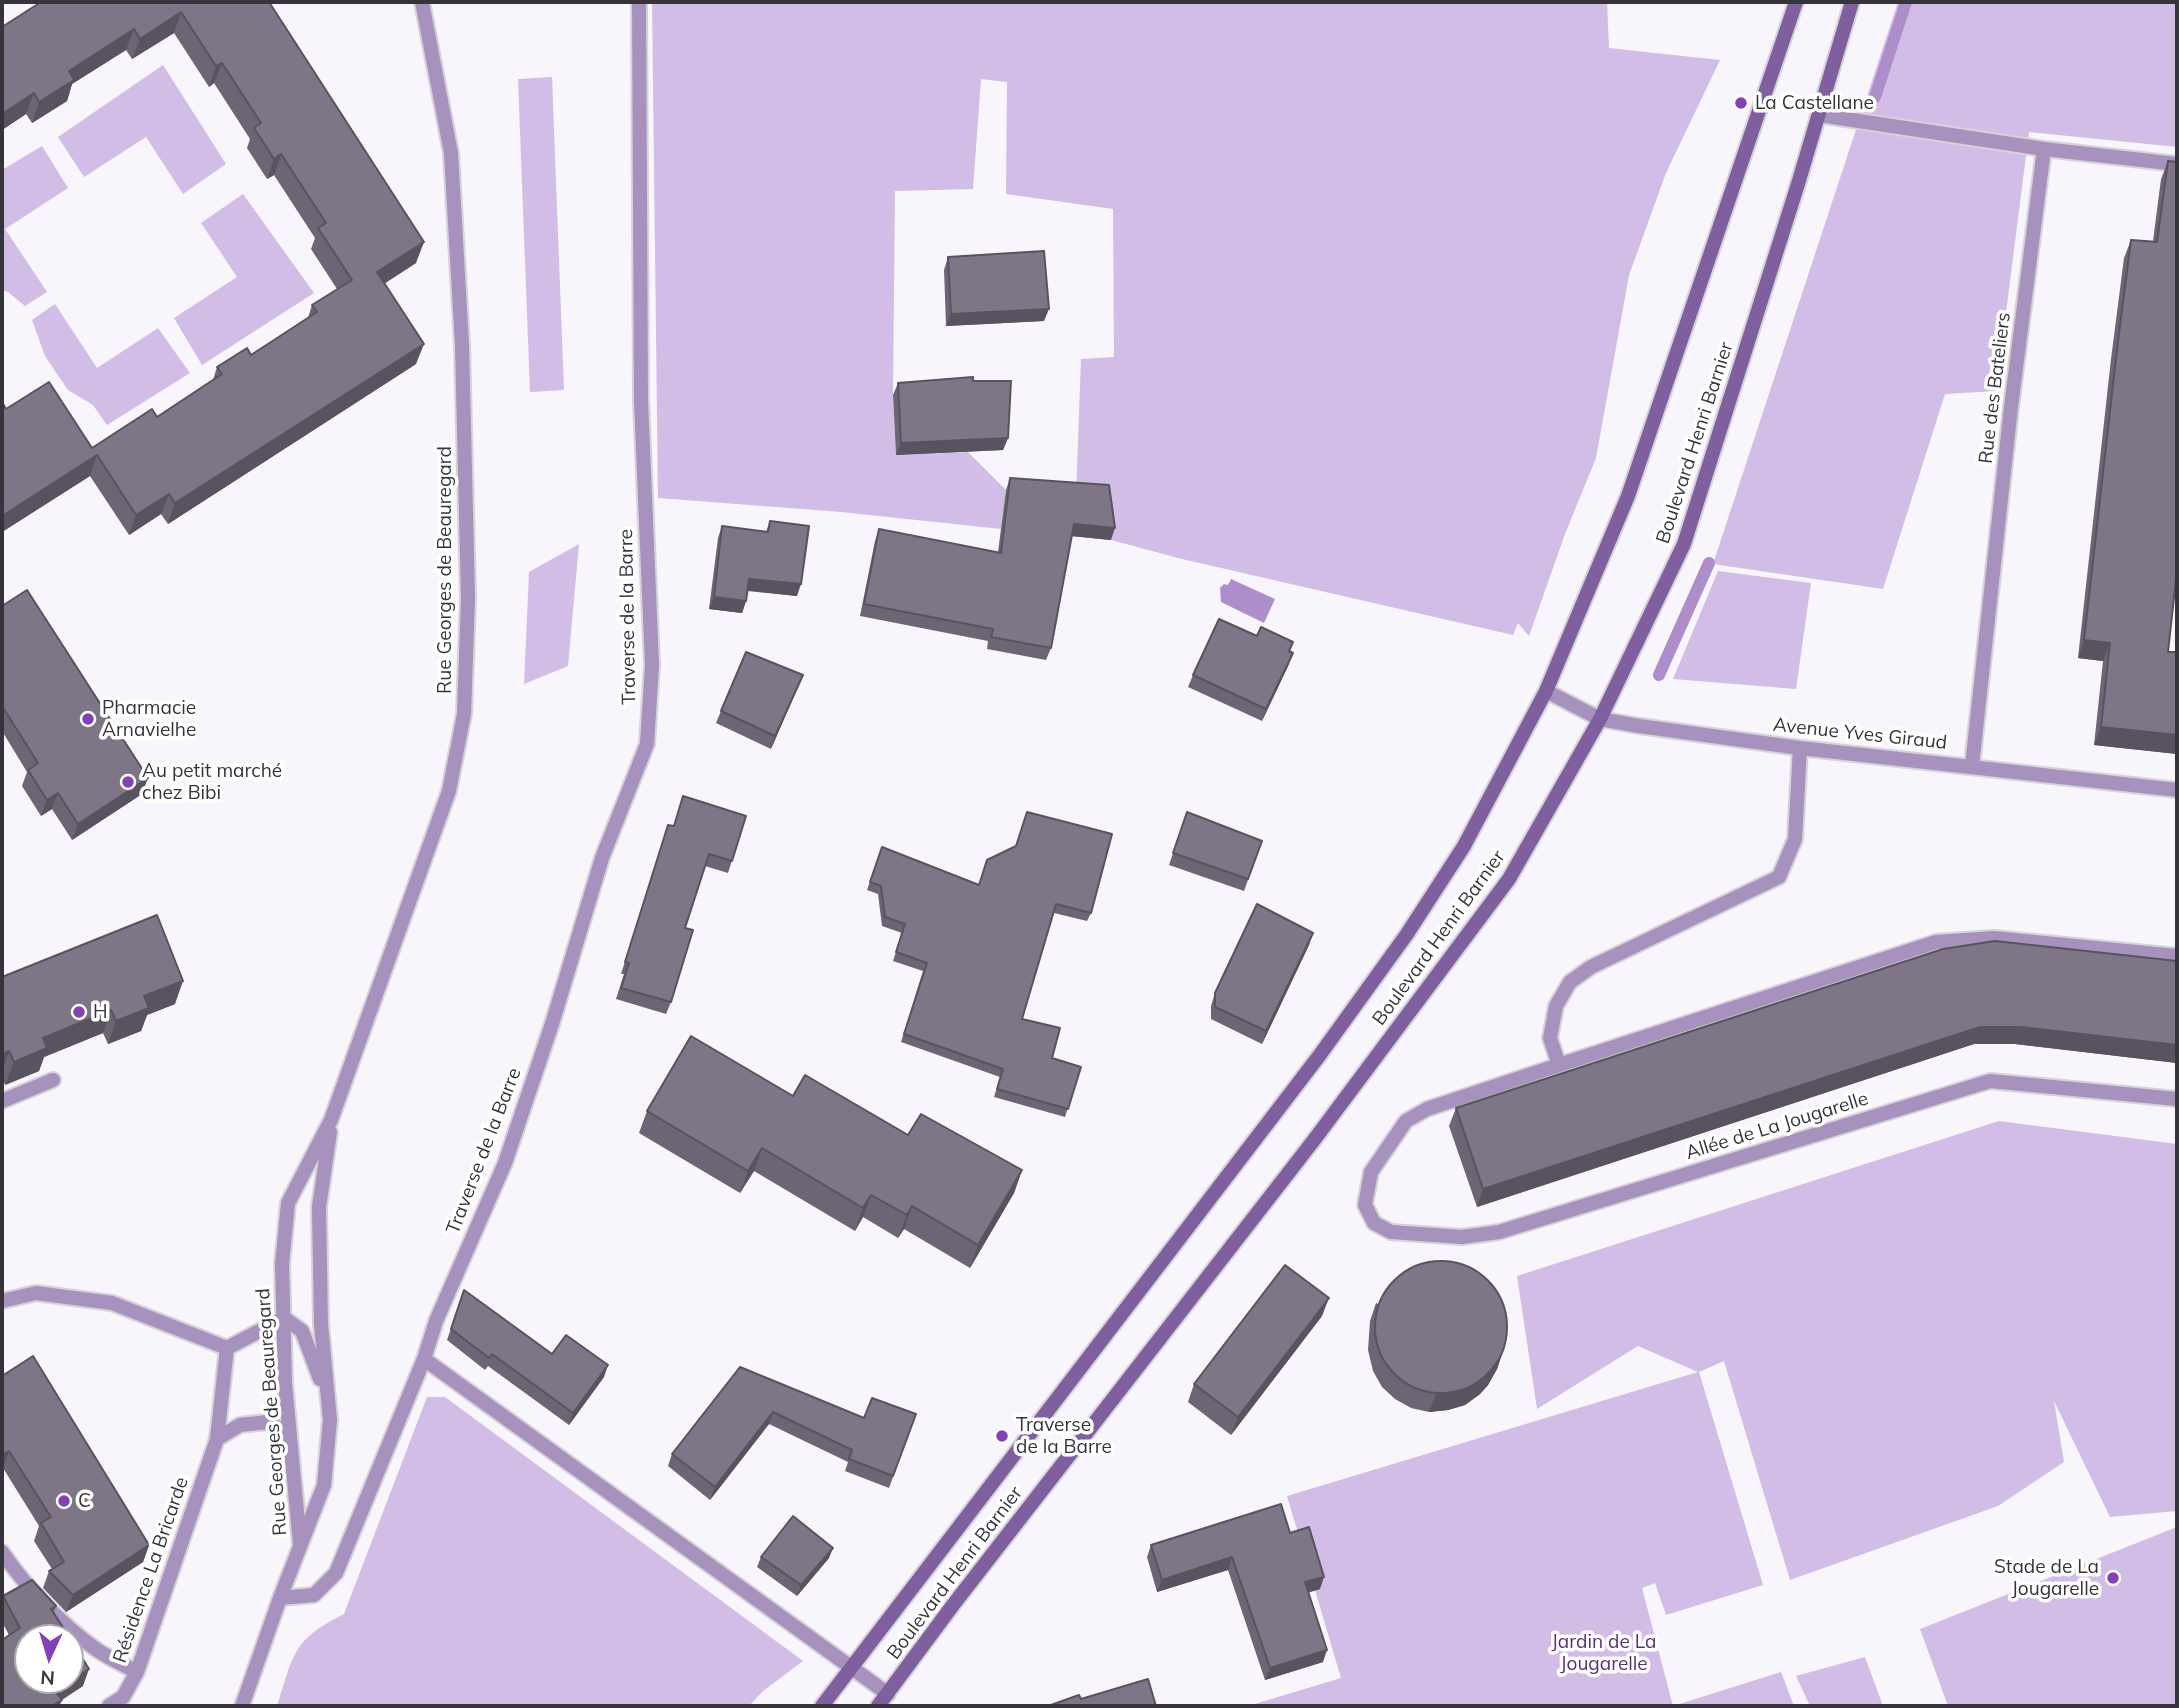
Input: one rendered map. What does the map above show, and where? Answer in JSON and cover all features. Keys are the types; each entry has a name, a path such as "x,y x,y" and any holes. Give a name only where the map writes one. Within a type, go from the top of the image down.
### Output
{"main road":[{"name":"Boulevard Henri Barnier","path":"822,1706 1319,1056 1407,934 1464,846 1546,691 1628,496 1796,2"},
{"name":"Boulevard Henri Barnier","path":"878,1706 1314,1140 1509,878 1600,719 1684,544 1852,2"}],"street":[{"name":"Rue Georges de Beauregard","path":"300,1544 285,1383 282,1264 288,1203 331,1120 449,791 464,714 468,598 461,331 450,153 422,2"},
{"name":"Traverse de la Barre","path":"280,1598 314,1595 336,1573 424,1359 436,1321 505,1163 552,1024 602,858 647,744 652,665 641,401 639,2"},
{"path":"1818,114 2044,149 2177,164"},
{"name":"Rue des Bateliers","path":"1972,766 2011,407 2044,149"},
{"name":"Avenue Yves Giraud","path":"1546,691 1600,719 1800,748 2177,790"},
{"path":"1800,748 1795,839 1779,877 1591,967 1570,982 1556,1006 1550,1038 1559,1065 1936,942 1994,938 2177,956"},
{"name":"Allée de La Jougarelle","path":"1559,1065 1427,1109 1406,1121 1371,1172 1365,1205 1374,1223 1391,1232 1462,1237 1499,1232 1990,1081 2177,1100"},
{"path":"2,1101 53,1080"},
{"name":"Rue Georges de Beauregard","path":"243,1706 280,1598 324,1485 330,1420 321,1324 319,1208 331,1120"},
{"path":"2,1301 36,1293 112,1303 227,1348 284,1318 302,1331 318,1371 330,1420"},
{"name":"Résidence La Bricarde","path":"109,1706 123,1697 137,1672 217,1439 227,1348"},
{"path":"424,1359 888,1694"},
{"path":"217,1439 240,1425 268,1422 290,1435"},
{"path":"2,1552 15,1572 59,1617 94,1648 137,1672"}],"green space":[{"path":"652,2 1607,2 1609,48 1720,60 1666,173 1629,275 1596,458 1565,534 1529,636 1518,623 1513,635 1182,559 1111,540 1076,495 1081,359 1114,357 1113,209 1006,194 1007,82 981,79 973,189 895,191 893,395 896,455 968,452 1006,490 1001,529 841,512 658,498"},
{"path":"1898,2 2177,2 2177,147 2029,132 1996,391 1945,394 1883,589 1713,564"},
{"path":"163,65 226,164 183,194 146,137 84,177 58,137"},
{"path":"552,77 564,390 530,392 518,79"},
{"path":"42,146 68,188 5,229 47,292 25,306 2,290 2,170"},
{"path":"243,194 314,293 202,365 174,318 237,277 201,223"},
{"path":"55,304 97,368 158,328 190,373 107,425 93,405 68,390 45,356 32,320"},
{"path":"579,544 568,666 524,684 529,572"},
{"path":"1718,571 1811,583 1796,689 1673,679"},
{"name":"Jardin de La Jougarelle","path":"1999,1121 2177,1144 2177,1511 2110,1517 2054,1401 2064,1462 1998,1506 1790,1580 1724,1361 1699,1372 1763,1585 1666,1615 1655,1583 1642,1588 1673,1706 1248,1706 1341,1678 1287,1496 1698,1372 1638,1346 1537,1409 1517,1276"},
{"path":"427,1397 445,1397 803,1661 763,1691 749,1706 277,1706 297,1650 314,1632 344,1614"},
{"name":"Stade de La Jougarelle","path":"2177,1527 2177,1706 1948,1706 1920,1629"},
{"path":"1865,1657 1883,1706 1810,1706 1796,1676"},
{"path":"1781,1672 1794,1706 1673,1706"}],"shaded area":[{"path":"1231,579 1275,599 1264,623 1221,602 1220,588 1224,584 1228,585"}],"building":[{"path":"41,2 269,2 424,242 377,272 424,344 175,503 169,494 136,515 97,455 2,516 2,402 6,409 49,382 92,448 152,409 157,417 222,374 217,367 247,348 251,355 317,312 312,305 352,280 318,228 326,223 281,154 274,159 254,128 261,123 222,63 216,66 181,12 140,39 134,29 69,71 74,80 39,102 34,93 2,114 2,27"},
{"path":"2168,161 2177,162 2177,570 2168,652 2177,652 2177,735 2101,727 2110,643 2084,640 2131,240 2157,242"},
{"path":"1044,251 1049,309 951,314 948,257"},
{"path":"973,377 973,381 1011,381 1008,438 901,443 898,383"},
{"path":"1010,478 1109,485 1115,528 1074,524 1051,648 991,637 993,629 864,604 879,529 1001,553"},
{"path":"770,521 809,526 801,584 749,579 746,601 714,597 722,526 768,532"},
{"path":"27,590 148,778 78,824 58,793 47,800 28,770 38,763 2,706 2,606"},
{"path":"1219,619 1257,636 1261,627 1293,642 1289,651 1293,653 1266,709 1193,675"},
{"path":"746,652 803,675 775,736 721,711"},
{"path":"683,796 746,816 732,861 709,854 685,928 693,930 671,1002 621,988 629,963 625,962 668,825 674,826"},
{"path":"1027,812 1112,834 1091,913 1056,904 1022,1019 1060,1028 1052,1058 1081,1067 1068,1109 997,1089 1003,1069 904,1034 927,963 896,952 905,924 885,917 881,886 870,882 882,847 979,885 987,860 1016,846"},
{"path":"1187,812 1262,841 1248,879 1173,853"},
{"path":"1257,904 1313,933 1266,1031 1215,1007 1215,993"},
{"name":"H","path":"157,915 183,981 144,996 149,1008 116,1021 111,1010 43,1038 47,1048 14,1062 9,1051 2,1054 2,977"},
{"path":"1995,941 2177,961 2177,1045 2021,1027 1980,1027 1483,1189 1456,1108 1943,949"},
{"path":"691,1036 793,1096 805,1075 908,1135 921,1114 1022,1170 978,1245 912,1206 907,1215 871,1195 863,1208 762,1148 748,1171 647,1111"},
{"path":"1441,1261 1466,1266 1488,1280 1502,1302 1507,1327 1502,1352 1488,1374 1466,1388 1441,1393 1416,1388 1394,1374 1380,1352 1375,1327 1380,1302 1394,1280 1416,1266"},
{"path":"1285,1265 1329,1298 1238,1417 1194,1384"},
{"path":"464,1290 552,1354 566,1335 608,1365 573,1413 492,1354 489,1358 451,1329"},
{"name":"C","path":"33,1356 149,1545 73,1595 49,1571 64,1562 41,1523 51,1517 9,1451 2,1455 2,1376"},
{"path":"740,1367 864,1418 872,1398 916,1414 893,1476 849,1459 852,1450 773,1412 715,1487 672,1454"},
{"path":"1281,1504 1290,1533 1309,1527 1324,1577 1305,1582 1327,1650 1270,1668 1232,1557 1162,1580 1151,1545"},
{"path":"793,1516 833,1548 801,1585 761,1557"},
{"path":"32,1580 56,1606 51,1609 61,1624 18,1624 3,1596"},
{"path":"14,1632 14,1694 57,1694 62,1700 52,1706 2,1706 2,1640"},
{"path":"1148,1679 1156,1706 1048,1706 1079,1695 1081,1699"}],"waterway":[{"path":"1875,97 1906,2"},
{"path":"1659,675 1709,563"}],"place":[{"name":"La Castellane","path":"1741,103"},
{"name":"Pharmacie Arnavielhe","path":"88,719"},
{"name":"Au petit marché chez Bibi","path":"128,782"},
{"name":"H","path":"79,1012"},
{"name":"Traverse de la Barre","path":"1002,1436"},
{"name":"C","path":"64,1501"},
{"name":"Stade de La Jougarelle","path":"2113,1578"}]}
